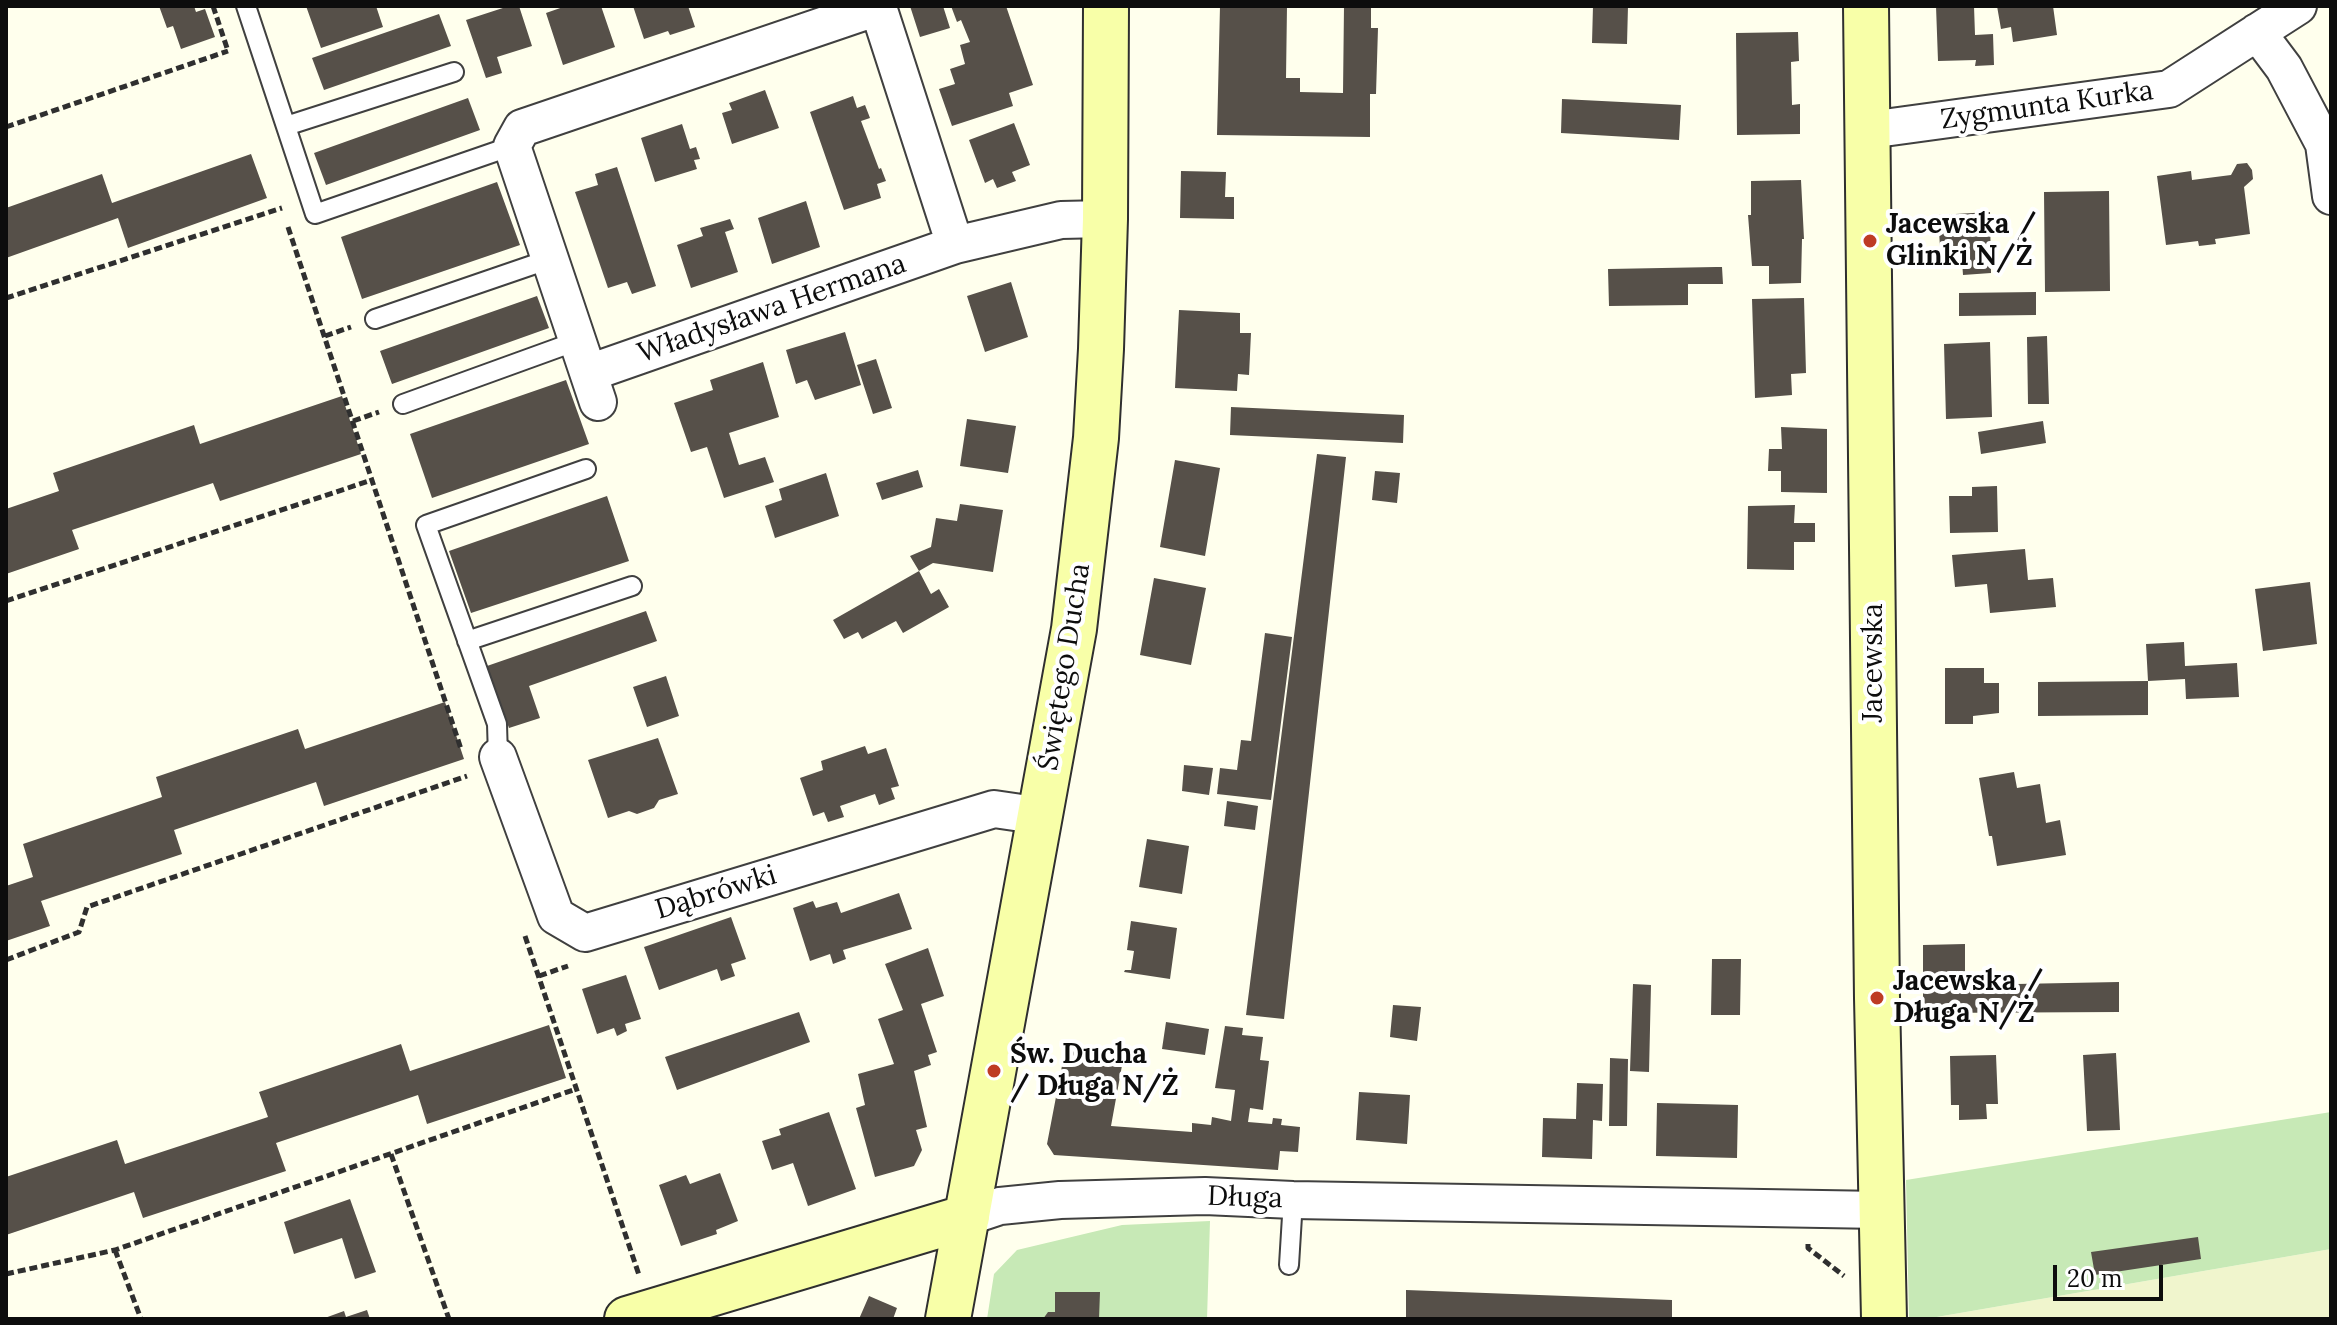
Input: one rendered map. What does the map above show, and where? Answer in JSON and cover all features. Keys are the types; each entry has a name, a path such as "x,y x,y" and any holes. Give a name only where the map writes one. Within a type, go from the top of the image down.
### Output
{"street":[{"name":"Świętego Ducha","path":"948,1319 1074,629 1096,438 1105,219 1106,6"},
{"name":"Jacewska","path":"1866,6 1884,1319"},
{"name":"Zygmunta Kurka","path":"1869,130 2169,89 2298,6"},
{"path":"588,372 512,146 522,128 878,7 955,245"},
{"path":"2257,32 2284,68 2324,144 2331,196"},
{"name":"Władysława Hermana","path":"588,372 955,245 1061,220 1105,219"},
{"name":"Dąbrówki","path":"478,764 556,916 585,933 994,809 1042,816"},
{"name":"Długa","path":"627,1319 1000,1206 1060,1200 1205,1196 1881,1210"}],"lane":[{"path":"246,6 315,214 512,146"},
{"path":"286,126 454,72"},
{"path":"375,319 550,259"},
{"path":"403,404 588,372"},
{"path":"478,764 497,724 426,525 586,469"},
{"path":"467,641 632,586"},
{"path":"1289,1265 1293,1200"}],"path":[{"path":"213,6 233,65"},
{"path":"6,127 228,51"},
{"path":"6,960 79,932 87,907 478,764 372,480 277,194"},
{"path":"6,298 282,208"},
{"path":"6,601 372,480"},
{"path":"524,933 640,1278"},
{"path":"6,1274 115,1250 576,1089"},
{"path":"391,1154 449,1319"},
{"path":"1810,1209 1808,1248 1847,1278"},
{"path":"115,1250 141,1319"}],"green space":[{"path":"2331,1112 2331,1249 1925,1319 1909,1319 1906,1180"},
{"path":"1210,1221 1207,1319 987,1319 994,1274 1017,1250 1122,1225"},
{"path":"2331,1249 2331,1319 1925,1319"}],"building":[{"path":"159,6 194,6 196,12 205,9 215,37 181,49 173,26 167,28"},
{"path":"306,6 376,6 383,27 321,48"},
{"path":"509,6 519,6 532,46 497,57 502,73 486,78 466,20"},
{"path":"566,6 601,6 615,47 563,65 546,13"},
{"path":"633,6 688,6 695,27 644,39"},
{"path":"910,6 943,6 950,28 920,37"},
{"path":"951,6 1006,6 1033,85 1009,93 1013,106 952,126 939,89 955,84 950,69 965,64 960,45 970,42"},
{"path":"1220,6 1287,6 1286,78 1300,78 1300,92 1343,93 1344,6 1371,6 1371,28 1378,28 1376,94 1370,94 1370,137 1217,135"},
{"path":"1593,6 1628,6 1627,44 1592,43"},
{"path":"1936,6 1974,6 1975,35 1993,34 1994,65 1975,66 1976,60 1938,61"},
{"path":"1997,6 2053,6 2057,35 2013,42 2011,27 2001,29"},
{"path":"439,14 451,46 324,90 312,58"},
{"path":"1798,32 1799,61 1791,62 1792,105 1800,104 1800,134 1737,135 1736,33"},
{"path":"765,90 779,128 732,144 722,113 732,110 729,103"},
{"path":"853,96 857,108 865,105 870,118 861,121 886,181 877,184 881,198 844,210 810,112"},
{"path":"468,98 480,130 326,185 314,153"},
{"path":"1562,99 1681,105 1679,140 1561,133"},
{"path":"1014,123 1030,165 1012,172 1016,181 997,188 993,179 985,183 969,140"},
{"path":"682,124 690,149 696,147 700,159 694,160 697,169 655,182 641,138"},
{"path":"251,154 267,198 128,248 118,218 6,258 6,208 102,174 112,203"},
{"path":"2247,163 2253,179 2244,187 2250,234 2215,239 2216,244 2199,246 2198,241 2166,245 2157,176 2191,171 2192,180 2231,175 2237,164"},
{"path":"617,167 656,286 632,294 627,282 608,288 575,192 598,185 595,174"},
{"path":"1181,171 1226,172 1225,197 1234,197 1234,219 1180,218"},
{"path":"1801,180 1804,239 1801,283 1769,284 1769,266 1752,266 1748,215 1751,215 1751,181"},
{"path":"497,182 520,245 362,299 341,237"},
{"path":"2109,191 2110,291 2045,292 2044,192"},
{"path":"806,201 820,247 772,264 758,218"},
{"path":"1990,212 1991,273 1963,275 1962,261 1941,263 1938,215"},
{"path":"730,219 734,229 725,232 738,272 691,288 677,245 703,236 700,228"},
{"path":"1722,267 1723,284 1688,284 1688,305 1609,306 1608,269"},
{"path":"1011,282 1028,337 985,352 967,296"},
{"path":"2036,292 2036,315 1959,316 1959,293"},
{"path":"537,296 549,328 392,384 380,351"},
{"path":"1804,298 1806,373 1791,374 1792,395 1755,398 1752,299"},
{"path":"1179,310 1240,313 1240,333 1251,333 1249,375 1238,374 1237,391 1175,388"},
{"path":"845,332 861,385 815,400 807,380 796,384 786,350"},
{"path":"2047,336 2049,404 2028,404 2027,337"},
{"path":"1990,342 1992,417 1946,419 1944,344"},
{"path":"876,359 892,408 873,414 857,365"},
{"path":"763,362 779,417 729,433 739,465 765,457 774,482 724,498 707,447 691,452 674,403 713,390 710,380"},
{"path":"566,380 589,444 432,498 410,434"},
{"path":"342,396 361,454 220,501 213,483 72,530 79,549 6,574 6,509 59,491 53,473 194,425 200,444"},
{"path":"1231,407 1404,415 1403,443 1230,435"},
{"path":"967,419 1016,426 1008,473 960,466"},
{"path":"2043,421 2046,443 1981,454 1978,432"},
{"path":"1781,427 1827,429 1827,493 1781,492 1781,471 1768,471 1769,449 1782,449"},
{"path":"1317,454 1346,457 1284,1019 1246,1015"},
{"path":"1175,460 1220,468 1205,556 1160,547"},
{"path":"918,470 923,487 882,500 876,483"},
{"path":"1375,471 1400,473 1397,503 1372,500"},
{"path":"826,473 839,516 775,538 765,506 782,500 779,489"},
{"path":"1997,486 1998,532 1950,533 1949,496 1972,496 1972,487"},
{"path":"607,496 629,561 471,613 449,551"},
{"path":"960,504 1003,510 993,572 933,563 919,571 910,556 931,547 936,518 957,521"},
{"path":"1795,505 1794,523 1815,523 1815,542 1794,542 1794,570 1747,569 1748,506"},
{"path":"2025,549 2028,580 2053,578 2056,607 1990,613 1987,584 1955,587 1952,555"},
{"path":"919,571 931,594 939,589 949,607 903,633 896,621 862,639 858,632 844,639 833,620"},
{"path":"1154,578 1206,588 1191,665 1140,655"},
{"path":"2310,582 2317,644 2263,651 2255,589"},
{"path":"646,611 657,641 529,686 540,718 509,728 487,666"},
{"path":"1265,633 1292,637 1271,800 1217,794 1220,768 1237,770 1241,740 1251,741"},
{"path":"2184,642 2185,666 2237,663 2239,697 2186,699 2185,679 2148,681 2146,644"},
{"path":"1945,668 1984,668 1984,683 1999,683 1999,713 1973,716 1973,724 1945,724"},
{"path":"666,676 679,716 647,727 633,687"},
{"path":"2148,681 2148,715 2038,716 2038,682"},
{"path":"445,702 464,759 324,806 316,782 174,830 182,854 41,901 50,926 6,941 6,886 33,877 23,844 162,797 156,777 298,729 305,749"},
{"path":"658,738 678,794 659,800 654,808 637,814 629,811 608,818 588,760"},
{"path":"865,746 868,754 886,748 899,786 891,788 895,799 879,805 875,794 840,806 844,817 828,822 824,812 813,816 800,778 823,770 821,761"},
{"path":"1184,765 1213,768 1209,795 1182,791"},
{"path":"2014,772 2017,788 2040,784 2046,823 2060,820 2066,855 1997,866 1979,778"},
{"path":"1227,801 1258,806 1255,830 1224,826"},
{"path":"1147,839 1189,846 1182,894 1139,887"},
{"path":"899,893 912,929 843,950 846,959 833,964 830,954 810,961 793,908 813,901 816,908 837,902 841,913"},
{"path":"731,917 746,959 731,964 735,976 721,981 717,969 659,990 644,947"},
{"path":"1131,921 1177,928 1170,979 1124,972 1131,970 1134,951 1127,950"},
{"path":"1965,944 1965,985 2119,982 2119,1012 1923,1013 1923,945"},
{"path":"928,948 944,996 921,1004 937,1052 928,1055 931,1065 914,1071 927,1127 916,1130 922,1150 914,1166 875,1177 856,1108 865,1105 858,1074 894,1064 878,1019 903,1010 885,964"},
{"path":"1712,959 1741,959 1740,1015 1711,1015"},
{"path":"626,975 641,1019 625,1024 627,1031 617,1036 614,1028 597,1034 582,989"},
{"path":"1633,984 1651,985 1649,1072 1630,1071"},
{"path":"1393,1005 1421,1007 1417,1041 1390,1037"},
{"path":"799,1012 810,1042 677,1090 665,1057"},
{"path":"1166,1022 1209,1029 1205,1055 1162,1049"},
{"path":"549,1025 566,1078 427,1124 418,1095 276,1143 286,1171 143,1218 134,1192 6,1235 6,1177 117,1140 125,1164 268,1117 259,1092 401,1044 410,1071"},
{"path":"1225,1026 1243,1028 1242,1035 1263,1037 1260,1060 1269,1061 1263,1110 1250,1108 1248,1122 1272,1124 1273,1118 1282,1119 1281,1125 1300,1127 1298,1152 1280,1151 1278,1170 1054,1155 1047,1144 1065,1050 1123,1060 1111,1126 1192,1132 1192,1123 1211,1125 1212,1117 1231,1121 1235,1090 1215,1088"},
{"path":"2116,1053 2120,1130 2087,1131 2083,1055"},
{"path":"1996,1055 1998,1104 1986,1104 1987,1119 1959,1120 1959,1105 1951,1105 1950,1056"},
{"path":"1610,1058 1628,1059 1627,1126 1609,1126"},
{"path":"1577,1083 1603,1084 1602,1121 1593,1120 1592,1159 1542,1157 1543,1118 1576,1119"},
{"path":"1359,1092 1410,1095 1407,1144 1356,1140"},
{"path":"1657,1103 1738,1105 1737,1158 1656,1156"},
{"path":"829,1112 856,1189 808,1206 793,1163 772,1170 762,1141 781,1135 779,1129"},
{"path":"720,1173 738,1221 716,1230 717,1234 681,1246 659,1185 686,1175 690,1184"},
{"path":"350,1199 376,1272 355,1279 342,1238 294,1254 284,1222"},
{"path":"2198,1237 2201,1259 2095,1275 2091,1252"},
{"path":"1406,1290 1672,1300 1672,1319 1406,1319"},
{"path":"1055,1292 1100,1292 1099,1319 1043,1319 1048,1312 1055,1312"},
{"path":"869,1296 897,1308 893,1319 859,1319"},
{"path":"367,1310 370,1319 322,1319 344,1311 346,1317"}],"place":[{"name":"Jacewska / Glinki N/Ż","path":"1870,241"},
{"name":"Jacewska / Długa N/Ż","path":"1877,998"},
{"name":"Św. Ducha / Długa N/Ż","path":"994,1071"}]}
